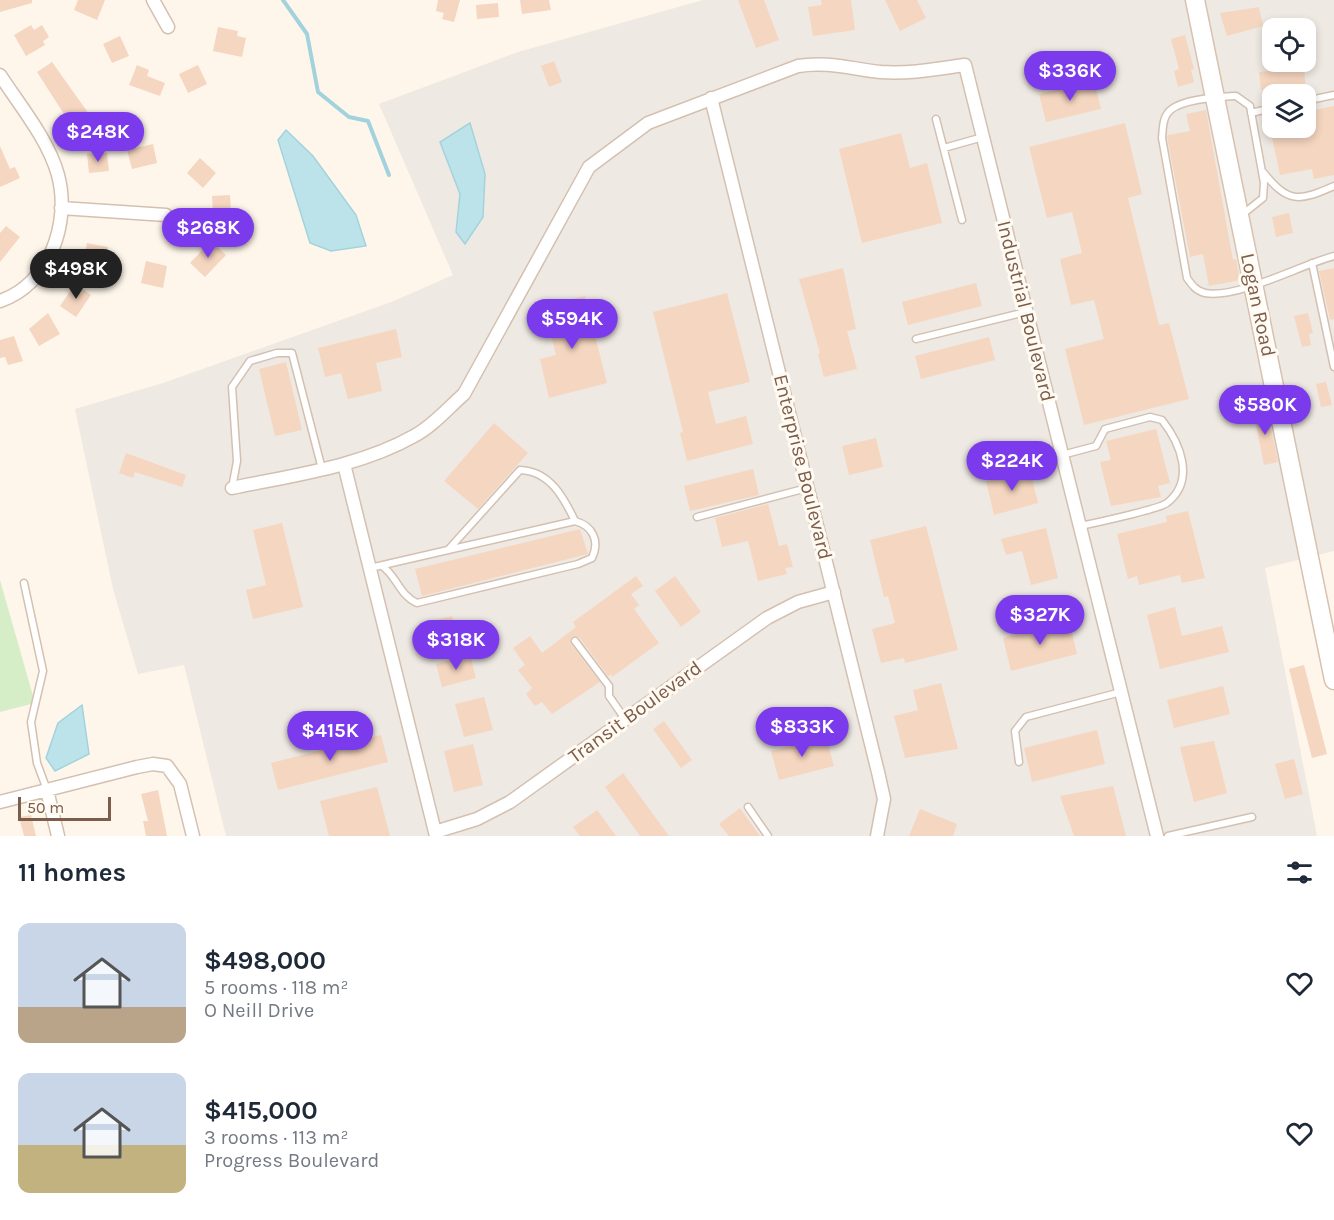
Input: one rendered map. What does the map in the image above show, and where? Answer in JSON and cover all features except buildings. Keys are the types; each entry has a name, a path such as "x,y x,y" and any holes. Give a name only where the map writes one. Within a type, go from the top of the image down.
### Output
{"street":[{"path":"153,0 168,27"},
{"name":"Logan Road","path":"1195,0 1334,680"},
{"name":"Industrial Boulevard","path":"711,98 798,66 815,63 880,72 916,73 965,65 1157,836"},
{"path":"0,75 45,145 58,175 61,208 57,239 44,269 13,297 0,302"},
{"path":"232,488 344,464 416,436 464,394 589,167 648,123 711,98"},
{"name":"Enterprise Boulevard","path":"711,98 884,799 877,836"},
{"path":"61,208 166,215"},
{"path":"344,464 376,567 435,834"},
{"name":"Transit Boulevard","path":"435,834 477,819 510,802 767,618 798,602 834,592"},
{"path":"0,802 137,766 153,764 167,766 180,784 193,836"},
{"path":"47,790 58,836"}],"lane":[{"path":"1316,99 1334,95"},
{"path":"1239,216 1263,198 1263,172 1250,106 1236,96 1214,97 1182,104 1168,111 1164,120 1162,138 1187,278 1194,289 1205,293 1254,286 1334,256"},
{"path":"1251,113 1262,110"},
{"path":"936,119 962,220"},
{"path":"944,148 983,137"},
{"path":"1263,172 1279,192 1287,196 1297,197 1317,193 1334,186"},
{"path":"1312,263 1334,368"},
{"path":"916,339 1026,312"},
{"path":"232,488 237,461 232,387 250,361 277,353 292,353 322,469"},
{"path":"1062,455 1096,446 1105,429 1150,417 1162,420 1173,434 1183,460 1183,474 1177,490 1166,504 1080,527"},
{"path":"448,550 520,470 527,470 561,492 575,521"},
{"path":"697,517 808,488"},
{"path":"575,521 583,523 594,534 597,548 592,558 578,564 417,603 408,599 388,570 376,567 575,521"},
{"path":"24,583 43,671 31,722 37,763 47,790"},
{"path":"575,641 609,686 609,696 626,719"},
{"path":"1019,762 1015,731 1026,717 1121,692"},
{"path":"748,807 768,836"},
{"path":"1168,836 1252,817"}],"shaded area":[{"path":"703,0 1334,0 1334,551 1265,568 1317,836 226,836 184,665 138,674 113,589 75,409 163,383 394,301 453,275 379,104 518,52"}],"green space":[{"path":"0,580 35,703 0,712"}],"water":[{"path":"470,123 485,174 483,217 465,244 456,232 460,194 440,142"},
{"path":"286,130 313,156 356,215 366,246 331,251 310,243 278,140"},
{"path":"82,705 89,754 55,771 46,758 58,723"}],"waterway":[{"path":"283,0 307,34 318,92 349,117 368,121 389,175"}]}
